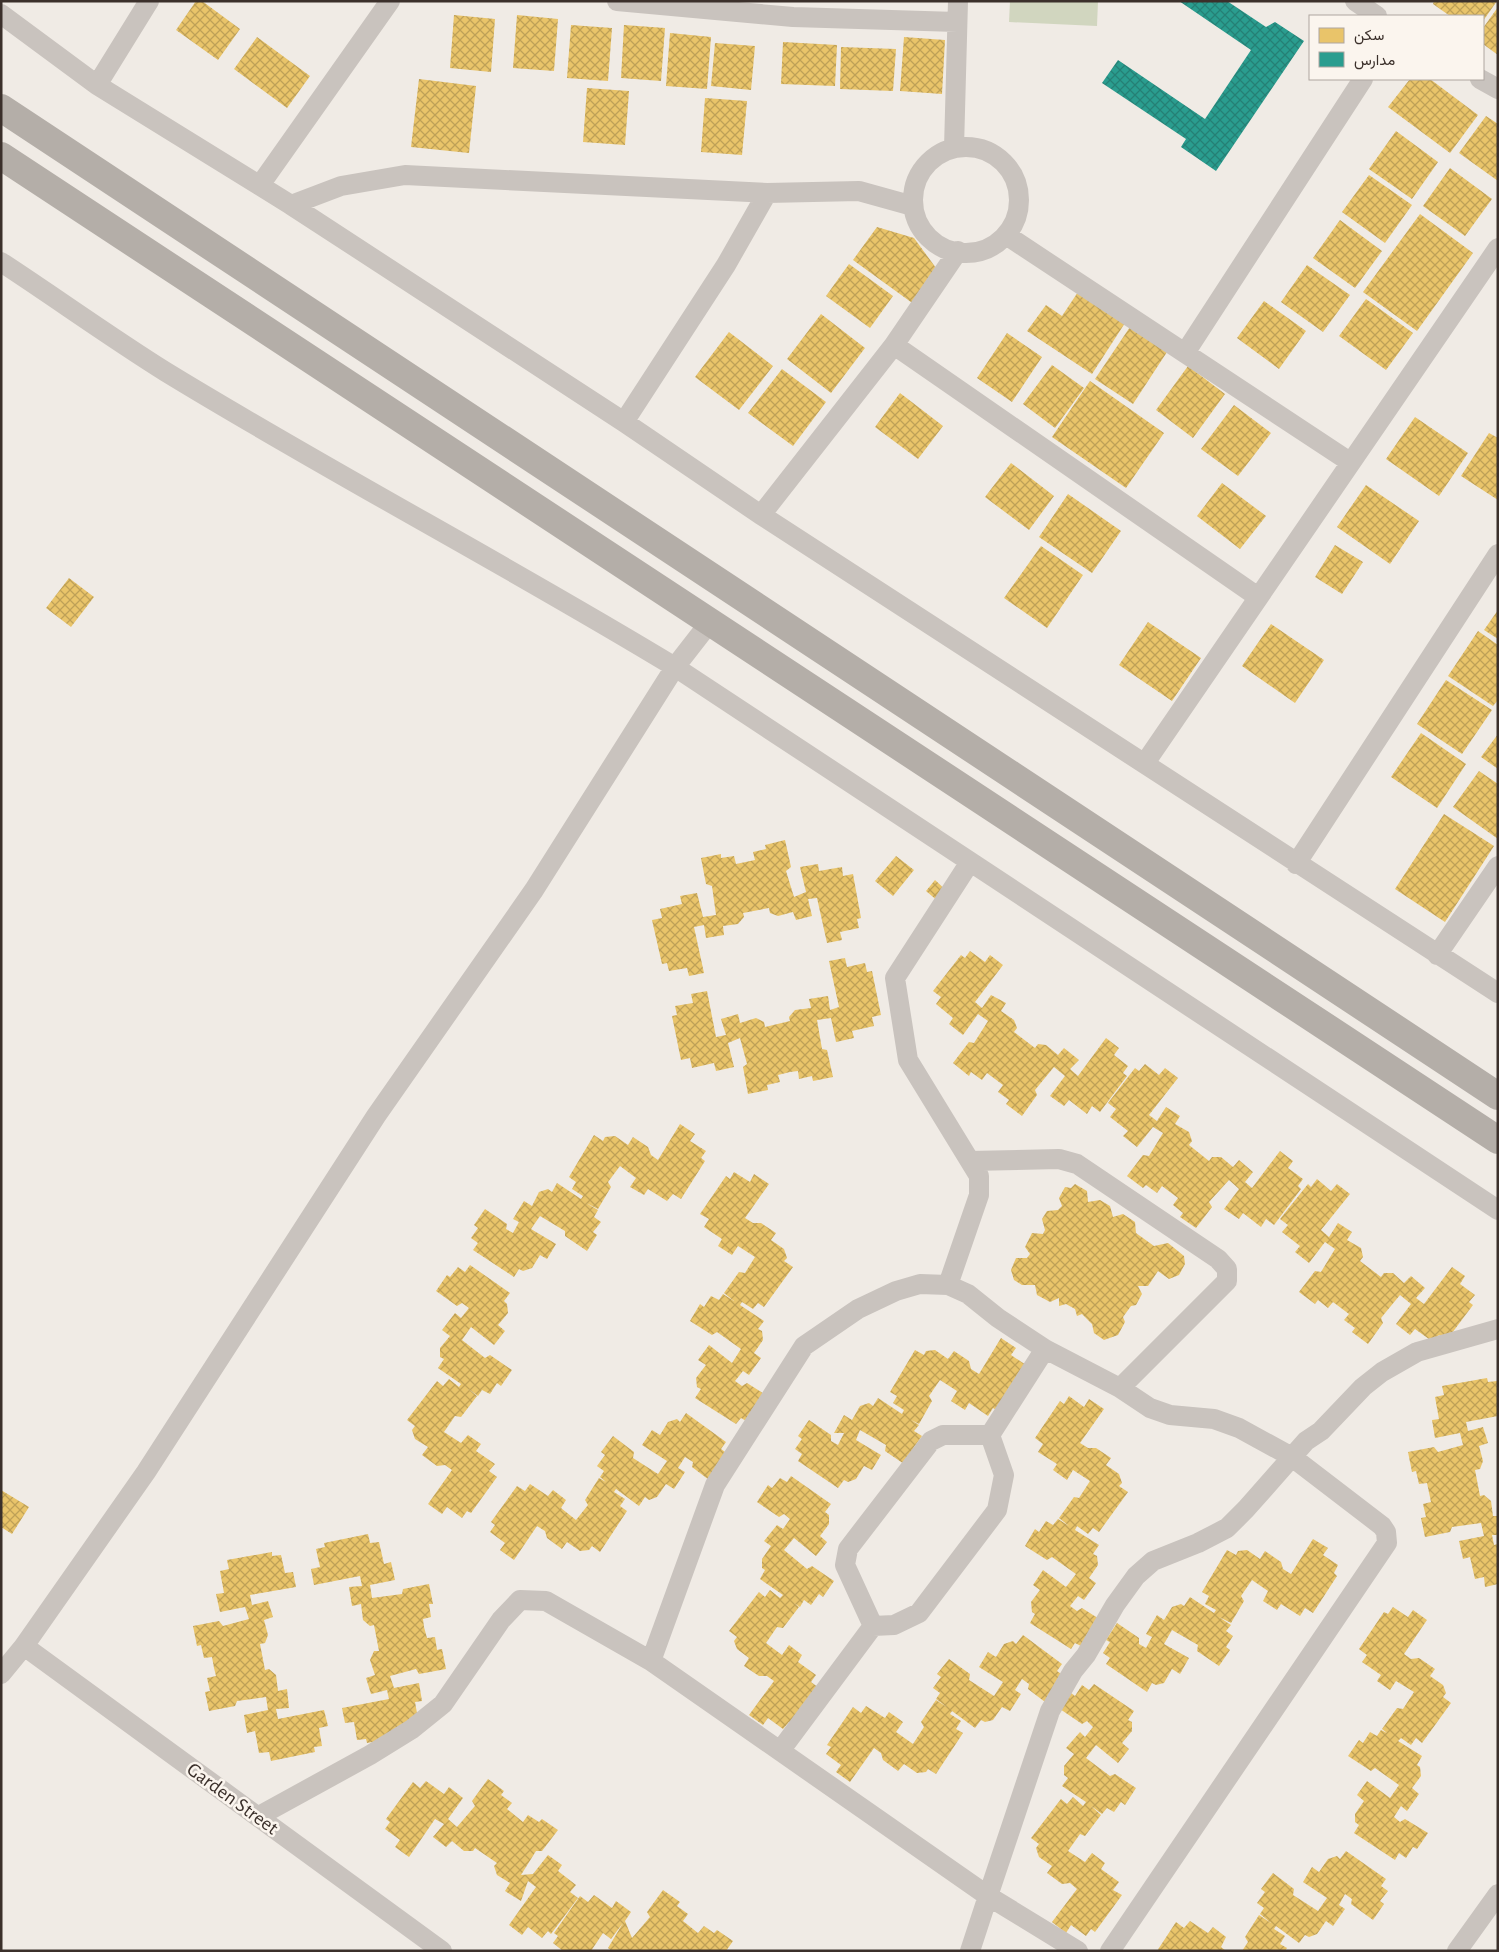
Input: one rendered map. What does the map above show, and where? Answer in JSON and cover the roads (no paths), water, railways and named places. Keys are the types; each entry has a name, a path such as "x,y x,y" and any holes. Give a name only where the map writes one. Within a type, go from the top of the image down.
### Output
{"highway":[{"path":"2,109 1498,1096"},
{"path":"1,156 1498,1140"}],"street":[{"path":"97,85 149,1"},
{"path":"260,185 390,1"},
{"path":"617,1 793,16 956,22"},
{"path":"954,148 958,1"},
{"path":"1356,1 1377,15"},
{"path":"1,14 97,85 260,185 624,422 761,515 1145,763 1296,864 1498,993"},
{"path":"1185,353 1363,80"},
{"path":"1482,80 1498,89"},
{"path":"971,147 987,151 1001,160 1011,173 1018,188 1019,205 1015,221 1006,235 994,245 981,251 966,253 937,244 925,234 917,220 913,206 914,190 919,176 928,163 940,154 954,148 971,147"},
{"path":"290,205 341,186 405,175 768,193 859,192 913,206"},
{"path":"624,422 726,265 768,193"},
{"path":"1006,235 1350,462"},
{"path":"1145,763 1498,248"},
{"path":"761,515 894,345 958,251"},
{"path":"1,262 164,371 363,488 562,599 675,667 1498,1210"},
{"path":"894,345 1258,597"},
{"path":"1296,864 1498,554"},
{"path":"1,1674 24,1646 157,1456 376,1116 534,890 675,667 710,622"},
{"path":"948,1285 979,1195 979,1176 908,1060 895,978 970,862"},
{"path":"1437,955 1498,866"},
{"path":"970,1161 1059,1159 1077,1164 1218,1259 1228,1269 1227,1281 1120,1388"},
{"path":"651,1662 715,1485 804,1346 858,1310 896,1290 920,1284 948,1285 968,1294 998,1318 1045,1349 1120,1388 1150,1408 1170,1415 1214,1419 1239,1428 1292,1457 1382,1526 1386,1532 1387,1543 1110,1951"},
{"path":"970,1951 1050,1711 1115,1605 1136,1576 1153,1560 1198,1543 1227,1528 1306,1441 1321,1431 1363,1387 1382,1372 1417,1352 1498,1329"},
{"path":"990,1435 1045,1349"},
{"path":"873,1626 845,1565 848,1549 931,1441 943,1435 990,1435"},
{"path":"873,1626 894,1625 919,1613 997,1510 1004,1475 990,1435"},
{"path":"259,1816 370,1755 412,1729 443,1704 501,1620 520,1600 546,1601 651,1662 988,1896 1078,1951"},
{"path":"780,1751 873,1626"},
{"name":"Garden Street","path":"24,1646 442,1951"},
{"path":"1457,1951 1498,1894"}]}
